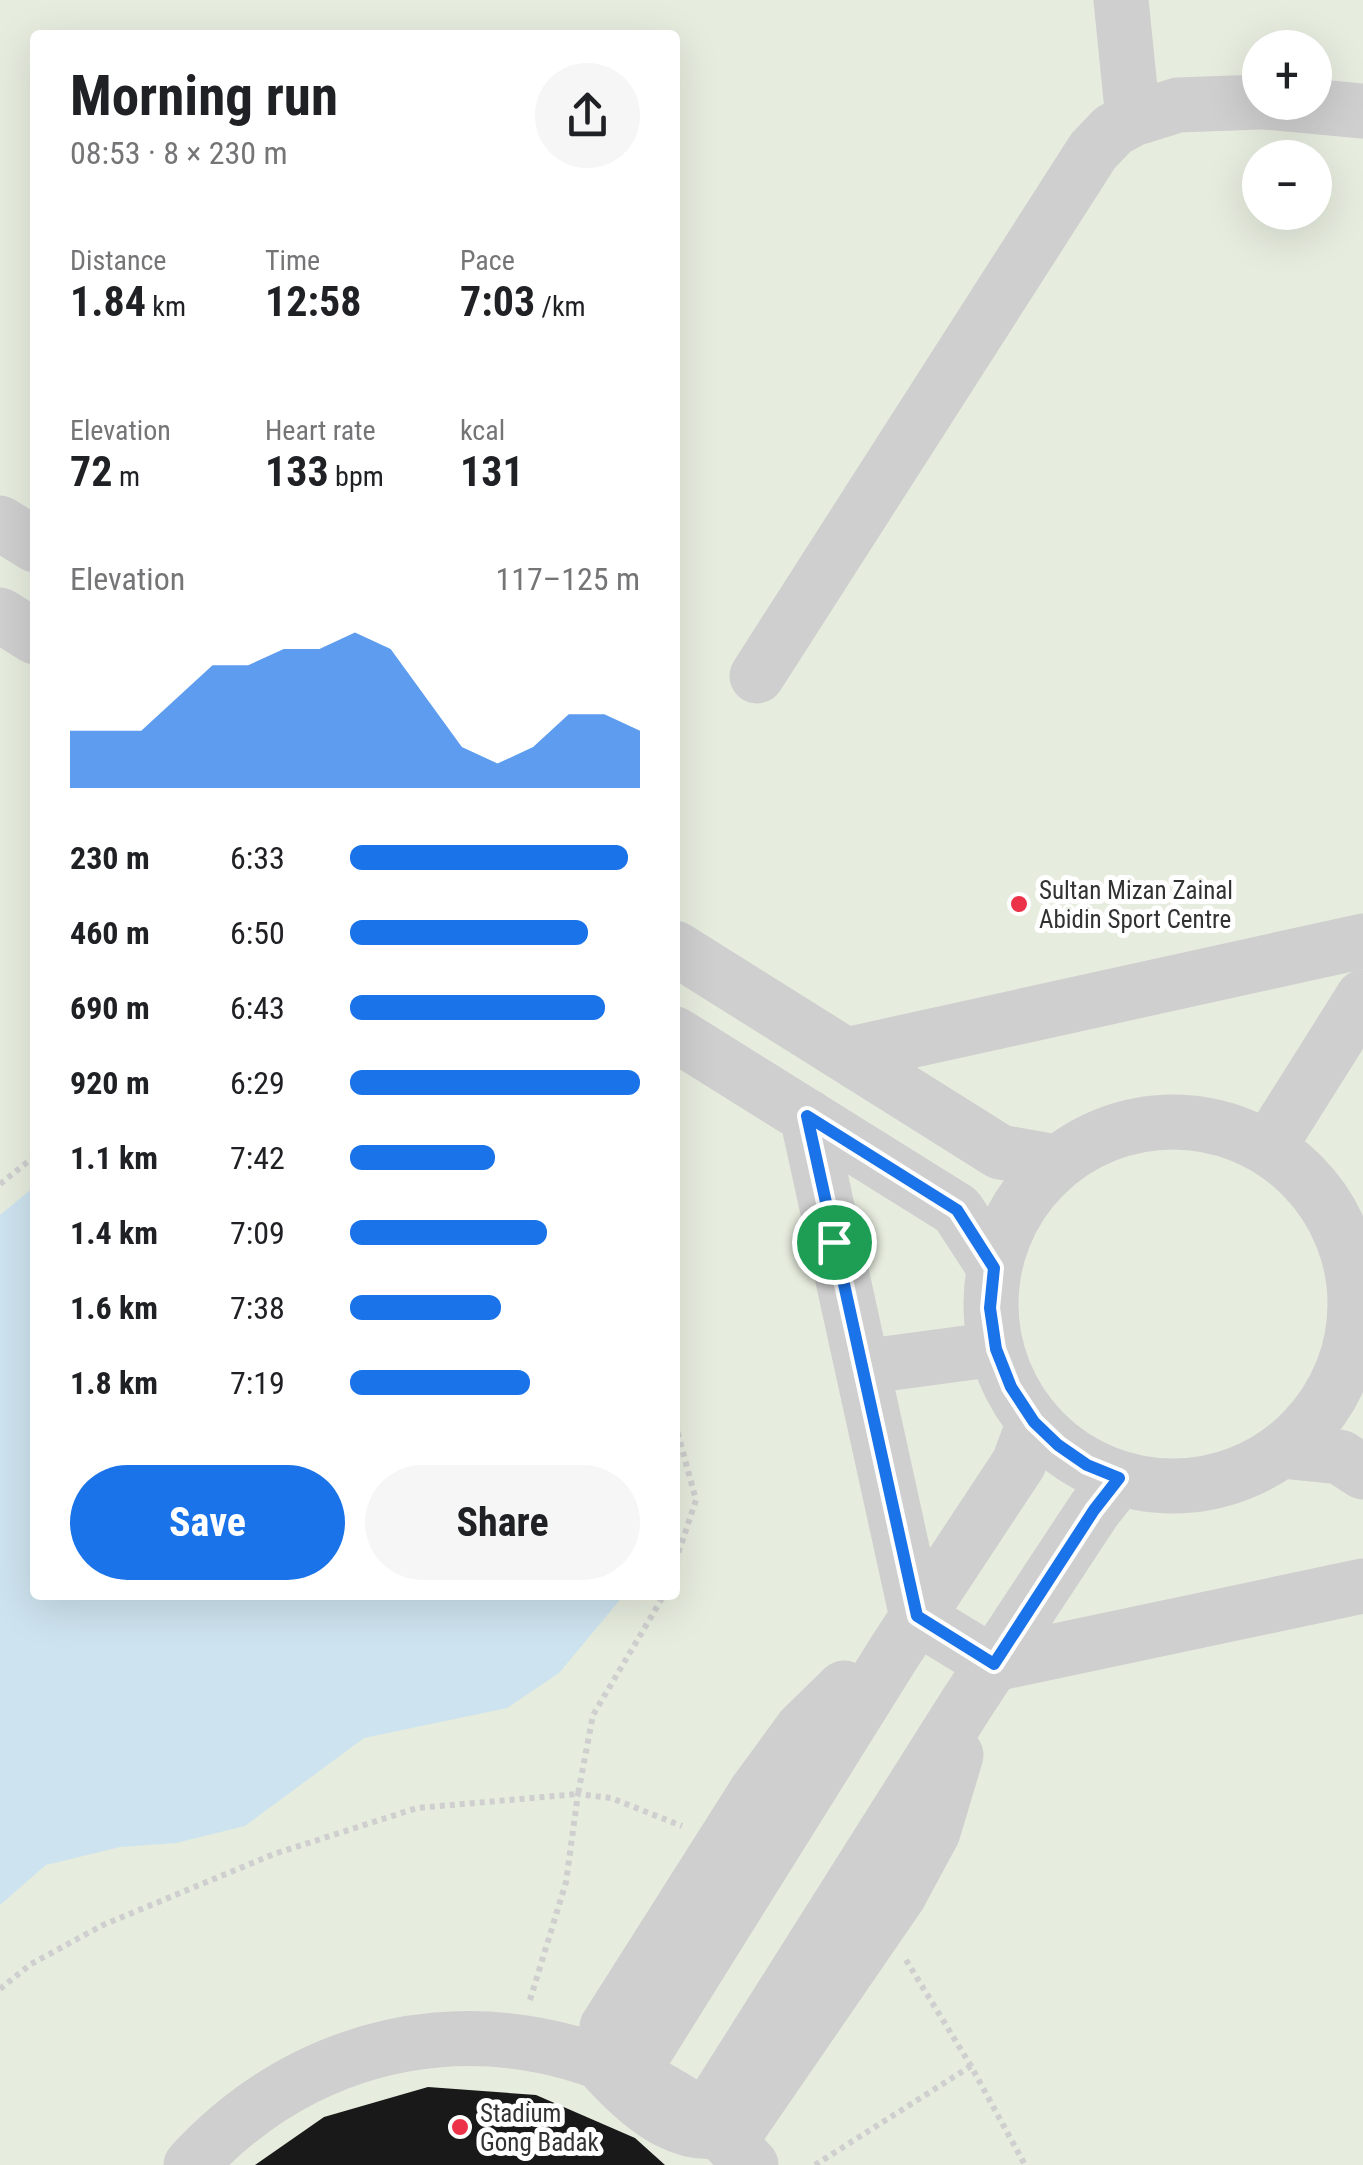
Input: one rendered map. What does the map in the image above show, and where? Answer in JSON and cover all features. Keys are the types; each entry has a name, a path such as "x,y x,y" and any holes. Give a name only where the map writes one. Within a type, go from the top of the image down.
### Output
{"street":[{"path":"1120,0 1133,119"},
{"path":"758,676 1094,151 1113,130 1133,119 1178,105 1242,103"},
{"path":"1332,108 1363,111"},
{"path":"0,523 30,542"},
{"path":"0,615 30,634"},
{"path":"846,1055 1363,941"},
{"path":"680,951 1000,1152 1058,1162"},
{"path":"1268,1148 1363,997"},
{"path":"680,1037 957,1210 994,1268"},
{"path":"807,1116 862,1367 906,1634 981,1684 1363,1586"},
{"path":"1160,1122 1216,1127 1268,1148 1303,1176 1330,1212 1349,1254 1358,1350 1314,1421 1282,1451 1245,1472 1204,1484 1162,1486 1119,1478 1087,1465 1034,1422 1011,1387 996,1349 990,1308 994,1268 1016,1209 1058,1162 1106,1134 1160,1122"},
{"path":"862,1367 996,1349"},
{"path":"630,2074 906,1634 1019,1463 1034,1422"},
{"path":"1282,1451 1340,1457 1363,1472"},
{"path":"705,2118 981,1684 1119,1478"},
{"path":"906,1634 826,1704 756,1792 615,2010 605,2046 606,2069 617,2082 690,2132 726,2130 755,2109 890,1908 943,1805 981,1684"},
{"path":"191,2165 243,2115 302,2078 354,2056 436,2038 520,2040 630,2074 705,2118 751,2165"}],"path":[{"path":"0,1184 30,1160"},
{"path":"680,1441 696,1500 680,1547"},
{"path":"520,2040 566,1882 592,1716 661,1600"},
{"path":"0,1988 30,1964 104,1925 274,1854 417,1808 578,1794 611,1798 669,1818 719,1850"},
{"path":"890,1908 1025,2165"},
{"path":"815,2165 972,2066"}],"shaded area":[{"name":"Sultan Mizan Zainal Abidin Sport Centre","path":"0,0 1363,0 1363,2165 0,2165"}],"water":[{"path":"30,1190 30,1600 620,1600 559,1673 507,1708 364,1738 245,1826 176,1843 120,1847 46,1865 0,1905 0,1215"}],"building":[{"name":"Stadium Gong Badak","path":"428,2087 536,2095 635,2138 665,2165 255,2165 324,2117"}],"place":[{"name":"Sultan Mizan Zainal Abidin Sport Centre","path":"1019,904"},
{"name":"Stadium Gong Badak","path":"460,2127"}],"route":[{"path":"807,1116 957,1210 994,1268 990,1308 996,1349 1011,1387 1034,1422 1058,1445 1087,1465 1119,1478 994,1664 917,1616 834,1242 807,1116"}]}
